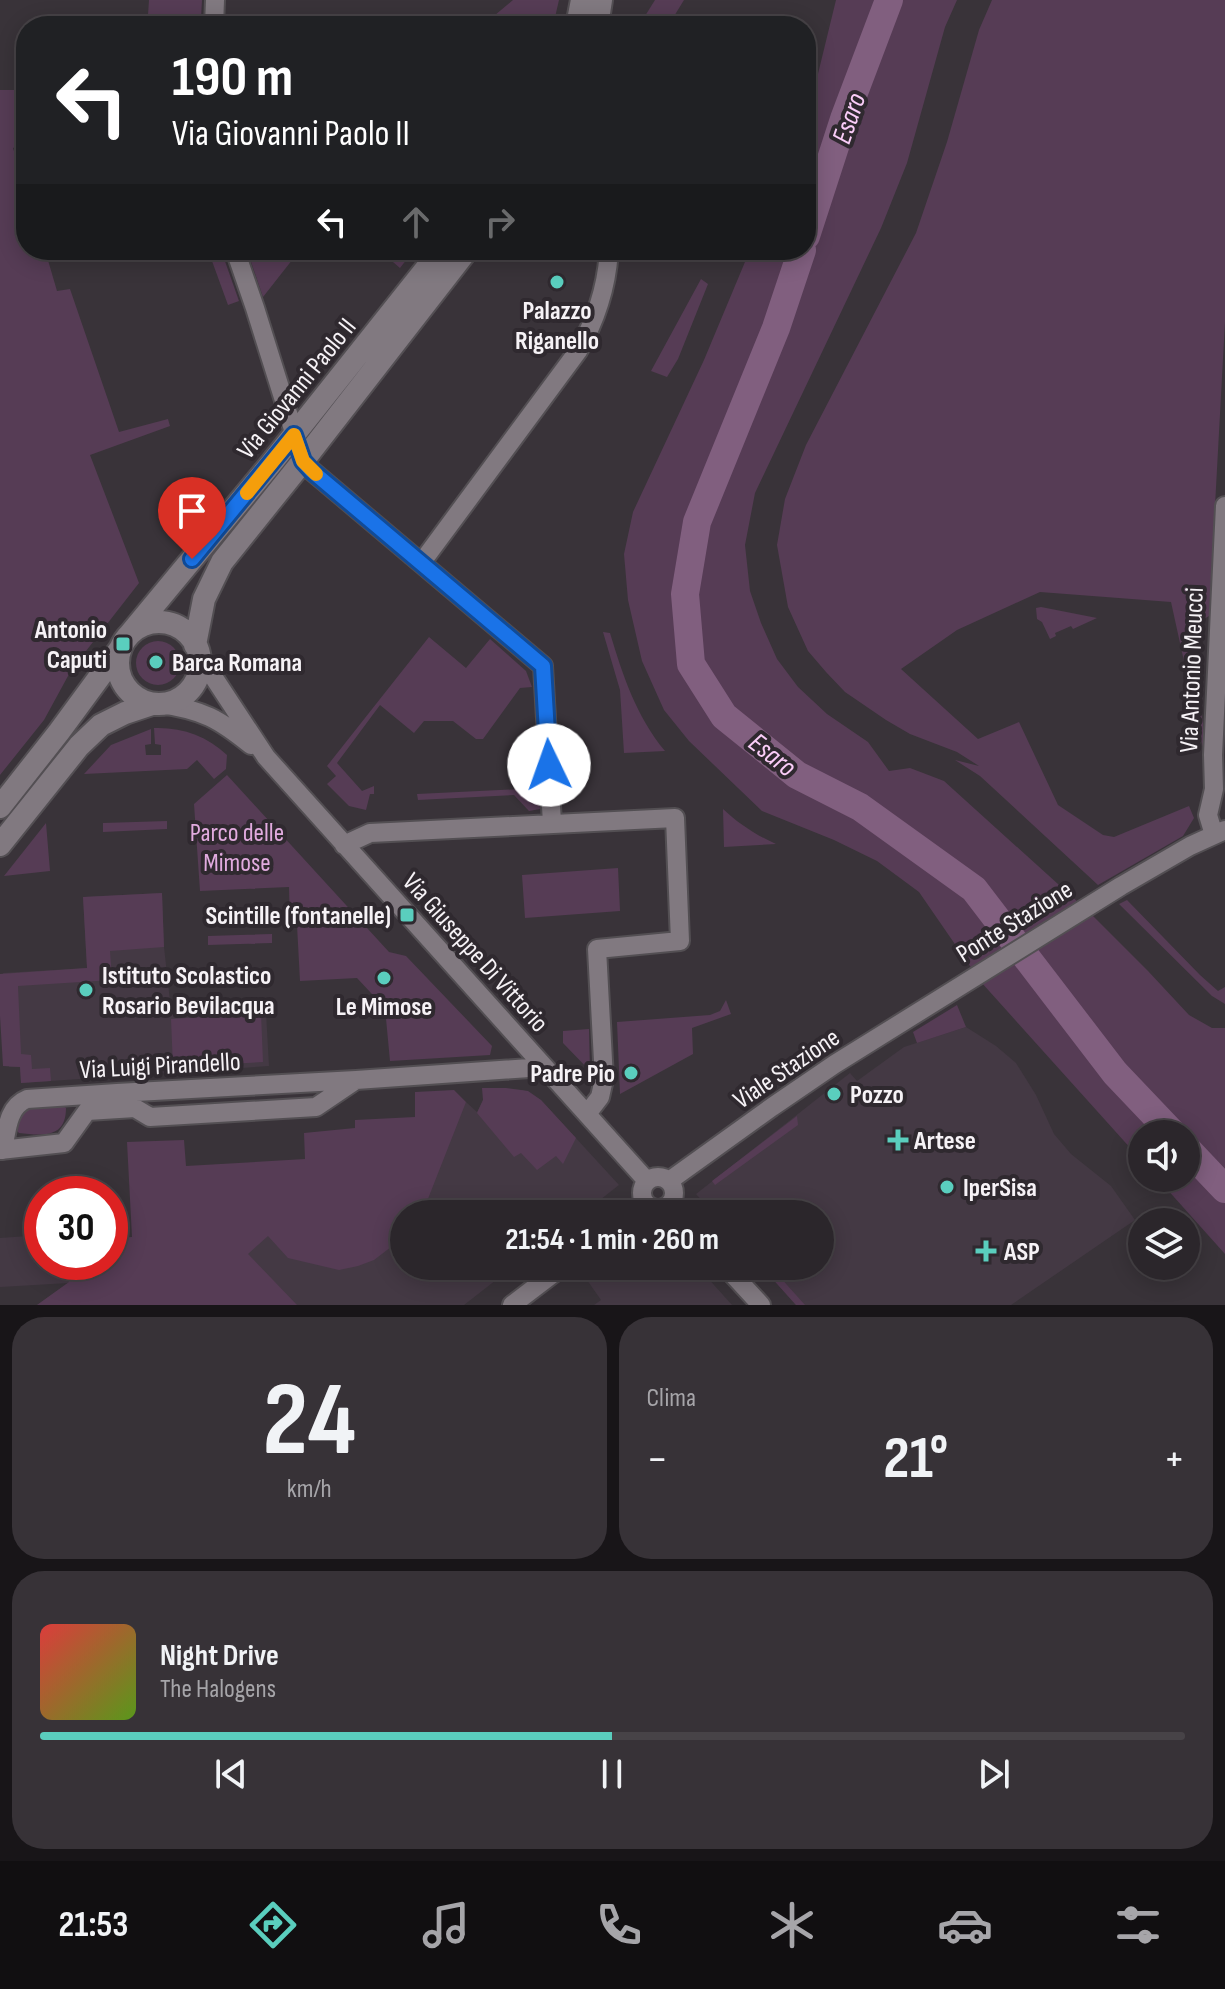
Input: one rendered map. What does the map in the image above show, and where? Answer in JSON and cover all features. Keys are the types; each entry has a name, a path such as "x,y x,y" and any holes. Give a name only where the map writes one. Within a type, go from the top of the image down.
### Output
{"street":[{"path":"238,260 303,461 543,666 552,823"},
{"name":"Via Giovanni Paolo II","path":"0,807 126,639 433,260"},
{"name":"Via Giovanni Paolo II","path":"197,650 204,599 222,562 459,260"},
{"path":"422,562 578,351 596,311 608,274 609,260"},
{"name":"Via Antonio Meucci","path":"1220,832 1208,815 1214,789 1225,506"},
{"path":"149,624 171,624 181,629 189,636 266,757 229,727 208,715 188,708 141,701 132,695 120,676 118,666 126,639 139,627 149,624"},
{"path":"0,845 79,746 101,725 125,713 179,699 191,688 197,678 197,650"},
{"name":"Via Giuseppe Di Vittorio","path":"266,757 647,1181"},
{"path":"344,845 370,833 675,818 680,941 597,949 604,1079 600,1097 587,1114"},
{"name":"Ponte Stazione","path":"935,1001 1121,886 1220,832"},
{"name":"Viale Stazione","path":"669,1181 793,1092 935,1001"},
{"name":"Via Luigi Pirandello","path":"356,1080 316,1107 150,1117 135,1108 87,1111 64,1143 1,1150 10,1116 15,1107 27,1099 544,1067"},
{"path":"640,1200 647,1181 660,1177 669,1181 674,1191 672,1200"},
{"path":"512,1305 545,1280"},
{"path":"738,1280 761,1305"}],"shaded area":[{"name":"Istituto Scolastico Rosario Bevilacqua","path":"162,893 171,1010 263,1007 266,1012 269,1066 21,1083 20,1067 9,1067 3,973 87,968 83,897"},
{"path":"966,1027 996,1046 1016,1063 1036,1095 1054,1134 1071,1154 1111,1186 1128,1210 1128,1225 1011,1305 796,1305 774,1280 834,1280 834,1200 701,1200 696,1194 850,1073 857,1081 904,1047"},
{"path":"493,1088 523,1090 541,1100 619,1185 600,1200 390,1200 390,1280 496,1280 464,1305 37,1305 68,1283 0,1287 0,1238 24,1236 24,1280 128,1280 128,1237 466,1102 477,1112"},
{"path":"587,1280 710,1280 732,1305 594,1305 601,1300"}],"green space":[{"path":"149,0 202,0 201,16 148,15"},
{"path":"513,0 559,0 555,16 494,16"},
{"path":"655,0 684,0 674,16 645,16"},
{"path":"836,0 957,0 945,27 907,163 881,228 755,493 745,545 750,591 777,659 798,687 827,714 868,742 889,771 910,768 944,781 1090,913 1189,1015 1212,1028 1225,1028 1225,1254 1200,1226 1200,1208 1184,1208 1170,1192 1200,1192 1200,1120 1128,1120 1128,1145 981,982 919,892 877,861 762,811 689,741 664,710 642,661 628,600 624,554 633,512 704,360 746,260 816,260 816,82"},
{"path":"992,0 1225,0 1225,322 1209,616 1185,630 1203,723 1203,748 1171,602 1040,592 957,630 901,669 978,739 1019,722 1058,805 1103,835 1114,837 1189,806 1194,818 1183,836 1098,885 980,776 955,760 979,766 957,752 910,734 886,720 845,692 826,672 808,651 788,607 777,545 785,499 806,445 916,233 947,142 979,30"},
{"path":"0,90 16,90 16,147 13,148 16,157 16,260 48,260 57,291 70,289 119,432 168,419 170,426 90,455 139,583 68,676 44,720 0,775"},
{"path":"212,260 225,260 239,301 228,305"},
{"path":"250,260 292,260 263,297"},
{"path":"391,260 406,260 400,268"},
{"path":"701,279 708,284 678,359 667,377 651,371"},
{"path":"1036,608 1097,618 1055,633 1056,636 1050,639 1042,622 1037,619"},
{"path":"603,632 610,633 638,710 665,751 624,753 620,690"},
{"path":"429,637 466,668 490,639 526,671 532,687 520,688 483,739 476,739 453,721 424,721 414,733 380,705 337,763 362,791 374,786 374,794 370,794 366,810 349,806 327,784 336,776 327,766"},
{"path":"158,641 174,647 180,663 174,679 158,685 142,679 136,663 142,647"},
{"path":"154,728 184,731 211,743 227,755 226,769 214,779 197,760 187,769 84,774 111,745 151,729 151,744 145,745 146,755 161,755 161,745 155,744"},
{"path":"535,740 540,809 529,811 514,795 418,800 417,794 521,789 521,782 532,781 528,741"},
{"name":"Parco delle Mimose","path":"227,775 389,952 406,956 492,1046 490,1055 390,1061 385,1008 357,978 300,981 297,925 290,925 289,887 200,891 194,804"},
{"path":"723,809 748,829 776,844 724,847"},
{"path":"167,821 167,829 103,832 103,823"},
{"path":"46,823 50,871 4,876"},
{"path":"618,868 620,911 525,918 522,875"},
{"path":"162,893 164,947 110,951 112,980 18,986 21,1054 31,1055 32,1069 50,1068 51,1081 21,1083 20,1067 3,1066 0,974 87,968 83,897"},
{"path":"1127,900 1218,991 1225,987 1225,1004 1212,996 1119,904"},
{"path":"272,934 272,943 208,945 208,936"},
{"path":"726,1000 731,1014 692,1028 693,1054 620,1094 617,1022 710,1015 720,1011"},
{"path":"957,1005 966,1027 917,1043 913,1032"},
{"path":"261,1013 263,1062 173,1067 171,1019"},
{"path":"589,1029 590,1071 563,1043 563,1031"},
{"path":"482,1088 528,1091 541,1100 576,1138 563,1164 556,1156 537,1170 521,1153 514,1157 477,1113 483,1100"},
{"path":"454,1090 466,1102 428,1200 390,1200 390,1248 374,1260 339,1270 288,1258 268,1236 248,1254 297,1305 37,1305 69,1280 128,1280 128,1237 132,1237 127,1142 184,1140 186,1166 305,1159 304,1133 355,1128 355,1120 415,1117 415,1092"},
{"path":"31,1106 63,1106 66,1108 62,1125 52,1133 19,1133 16,1130 21,1113"},
{"path":"797,1116 798,1125 715,1185 712,1181"},
{"path":"774,1280 783,1280 805,1305 796,1305"}],"waterway":[{"name":"Esaro","path":"816,205 844,119 889,0"},
{"name":"Esaro","path":"799,260 776,328 697,522 685,594 691,664 724,716 797,775 860,807 974,889 1115,1073 1160,1120"},
{"name":"Esaro","path":"1200,1163 1225,1189"}],"slow traffic":[{"path":"247,493 294,435 303,461 316,474"}],"place":[{"name":"Palazzo Riganello","path":"557,282"},
{"name":"Antonio Caputi","path":"123,644"},
{"name":"Barca Romana","path":"156,662"},
{"name":"Scintille (fontanelle)","path":"407,915"},
{"name":"Le Mimose","path":"384,978"},
{"name":"Istituto Scolastico Rosario Bevilacqua","path":"86,990"},
{"name":"Padre Pio","path":"631,1073"},
{"name":"Pozzo","path":"834,1094"},
{"name":"Artese","path":"898,1140"},
{"name":"IperSisa","path":"947,1187"},
{"name":"ASP","path":"986,1251"}],"route":[{"path":"192,559 294,435 303,461 312,471 543,666 549,765"}]}
